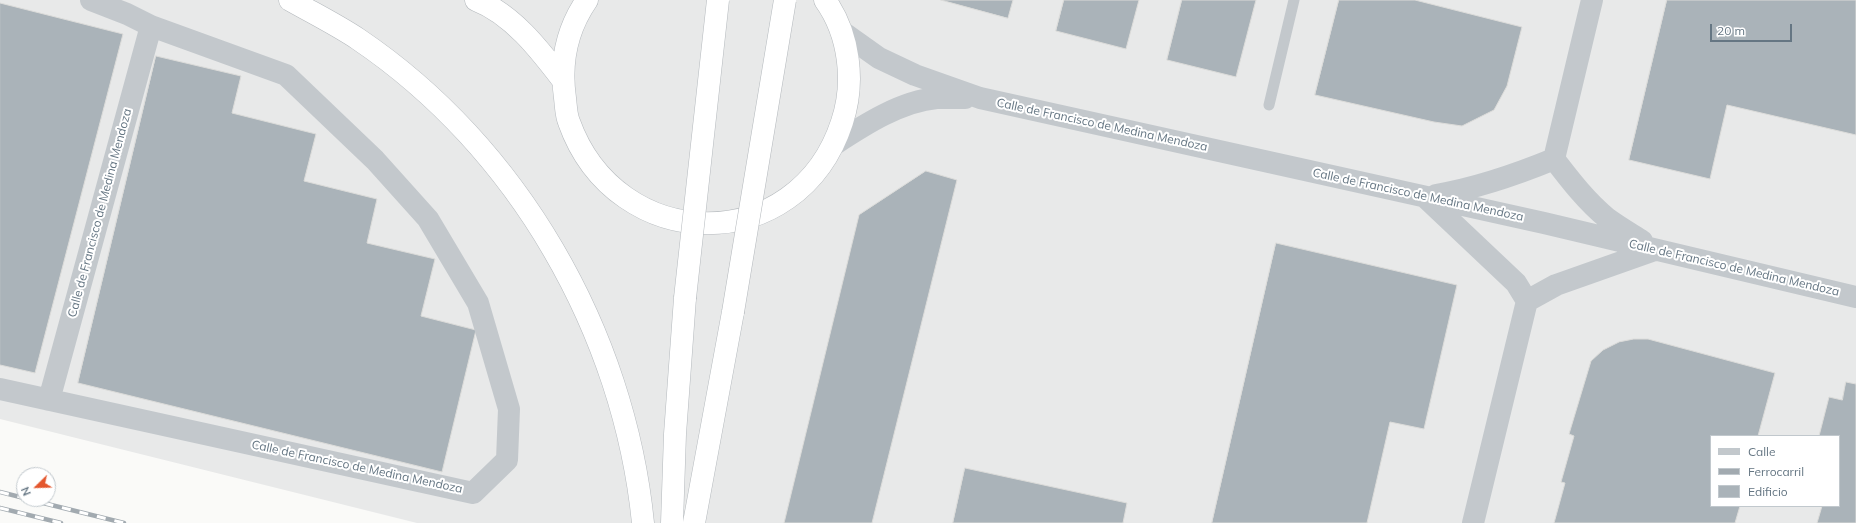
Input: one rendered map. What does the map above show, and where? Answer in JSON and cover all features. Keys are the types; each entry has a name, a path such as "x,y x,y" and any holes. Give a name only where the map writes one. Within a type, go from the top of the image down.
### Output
{"highway":[{"path":"290,0 358,40 429,95 457,122 482,150 530,211 568,277 605,361 629,443 640,498 642,523"},
{"path":"476,0 502,15 520,30 538,49 562,79"},
{"path":"587,0 578,12 566,44 562,79 568,121 586,160 615,192 652,214 694,224 736,221 777,206 810,179 835,144 847,107 850,69 841,31 825,0"},
{"path":"672,523 675,434 685,298 718,0"},
{"path":"694,523 733,312 785,0"}],"street":[{"name":"Calle de Francisco de Medina Mendoza","path":"0,389 473,493 507,460 509,410 478,303 428,219 375,160 286,75 151,26 127,14 91,0"},
{"path":"1554,159 1592,0"},
{"name":"Calle de Francisco de Medina Mendoza","path":"50,400 151,26"},
{"name":"Calle de Francisco de Medina Mendoza","path":"841,31 879,58 915,75 980,98 1425,197 1856,297"},
{"name":"Calle de Francisco de Medina Mendoza","path":"835,144 870,121 902,107 936,98 980,98"},
{"path":"1425,197 1468,190 1497,182 1554,159"},
{"path":"1554,159 1586,198 1609,219 1655,250"},
{"path":"1425,197 1516,283 1527,301 1473,523"},
{"path":"1527,301 1556,285 1655,250"}],"lane":[{"path":"1269,105 1294,0"}],"shaded area":[{"path":"0,0 1856,0 1856,523 417,523 0,419"}],"building":[{"path":"941,0 1013,0 1008,18"},
{"path":"1064,0 1139,0 1126,49 1056,31"},
{"path":"1182,0 1256,0 1236,77 1167,60"},
{"path":"1339,0 1415,0 1522,27 1507,86 1494,110 1462,126 1434,122 1315,95"},
{"path":"1667,0 1856,0 1856,135 1727,105 1710,179 1629,160"},
{"path":"0,3 123,34 35,373 0,365"},
{"path":"156,56 241,76 232,113 316,134 304,181 377,199 367,243 435,259 421,316 476,330 442,472 78,383"},
{"path":"926,171 957,180 872,523 784,523 859,215"},
{"path":"1276,243 1457,285 1424,429 1390,422 1367,523 1212,523"},
{"path":"1634,339 1648,339 1775,373 1758,435 1710,435 1710,507 1740,507 1735,523 1554,523 1565,483 1561,482 1574,436 1569,434 1591,361 1603,350 1619,342"},
{"path":"1846,382 1856,384 1856,523 1817,523 1822,507 1840,507 1840,435 1819,435 1829,397 1842,400"},
{"path":"965,468 1127,503 1123,523 953,523"}],"railway":[{"path":"0,492 16,496"},
{"path":"56,506 124,523"},
{"path":"0,508 61,523"}]}
